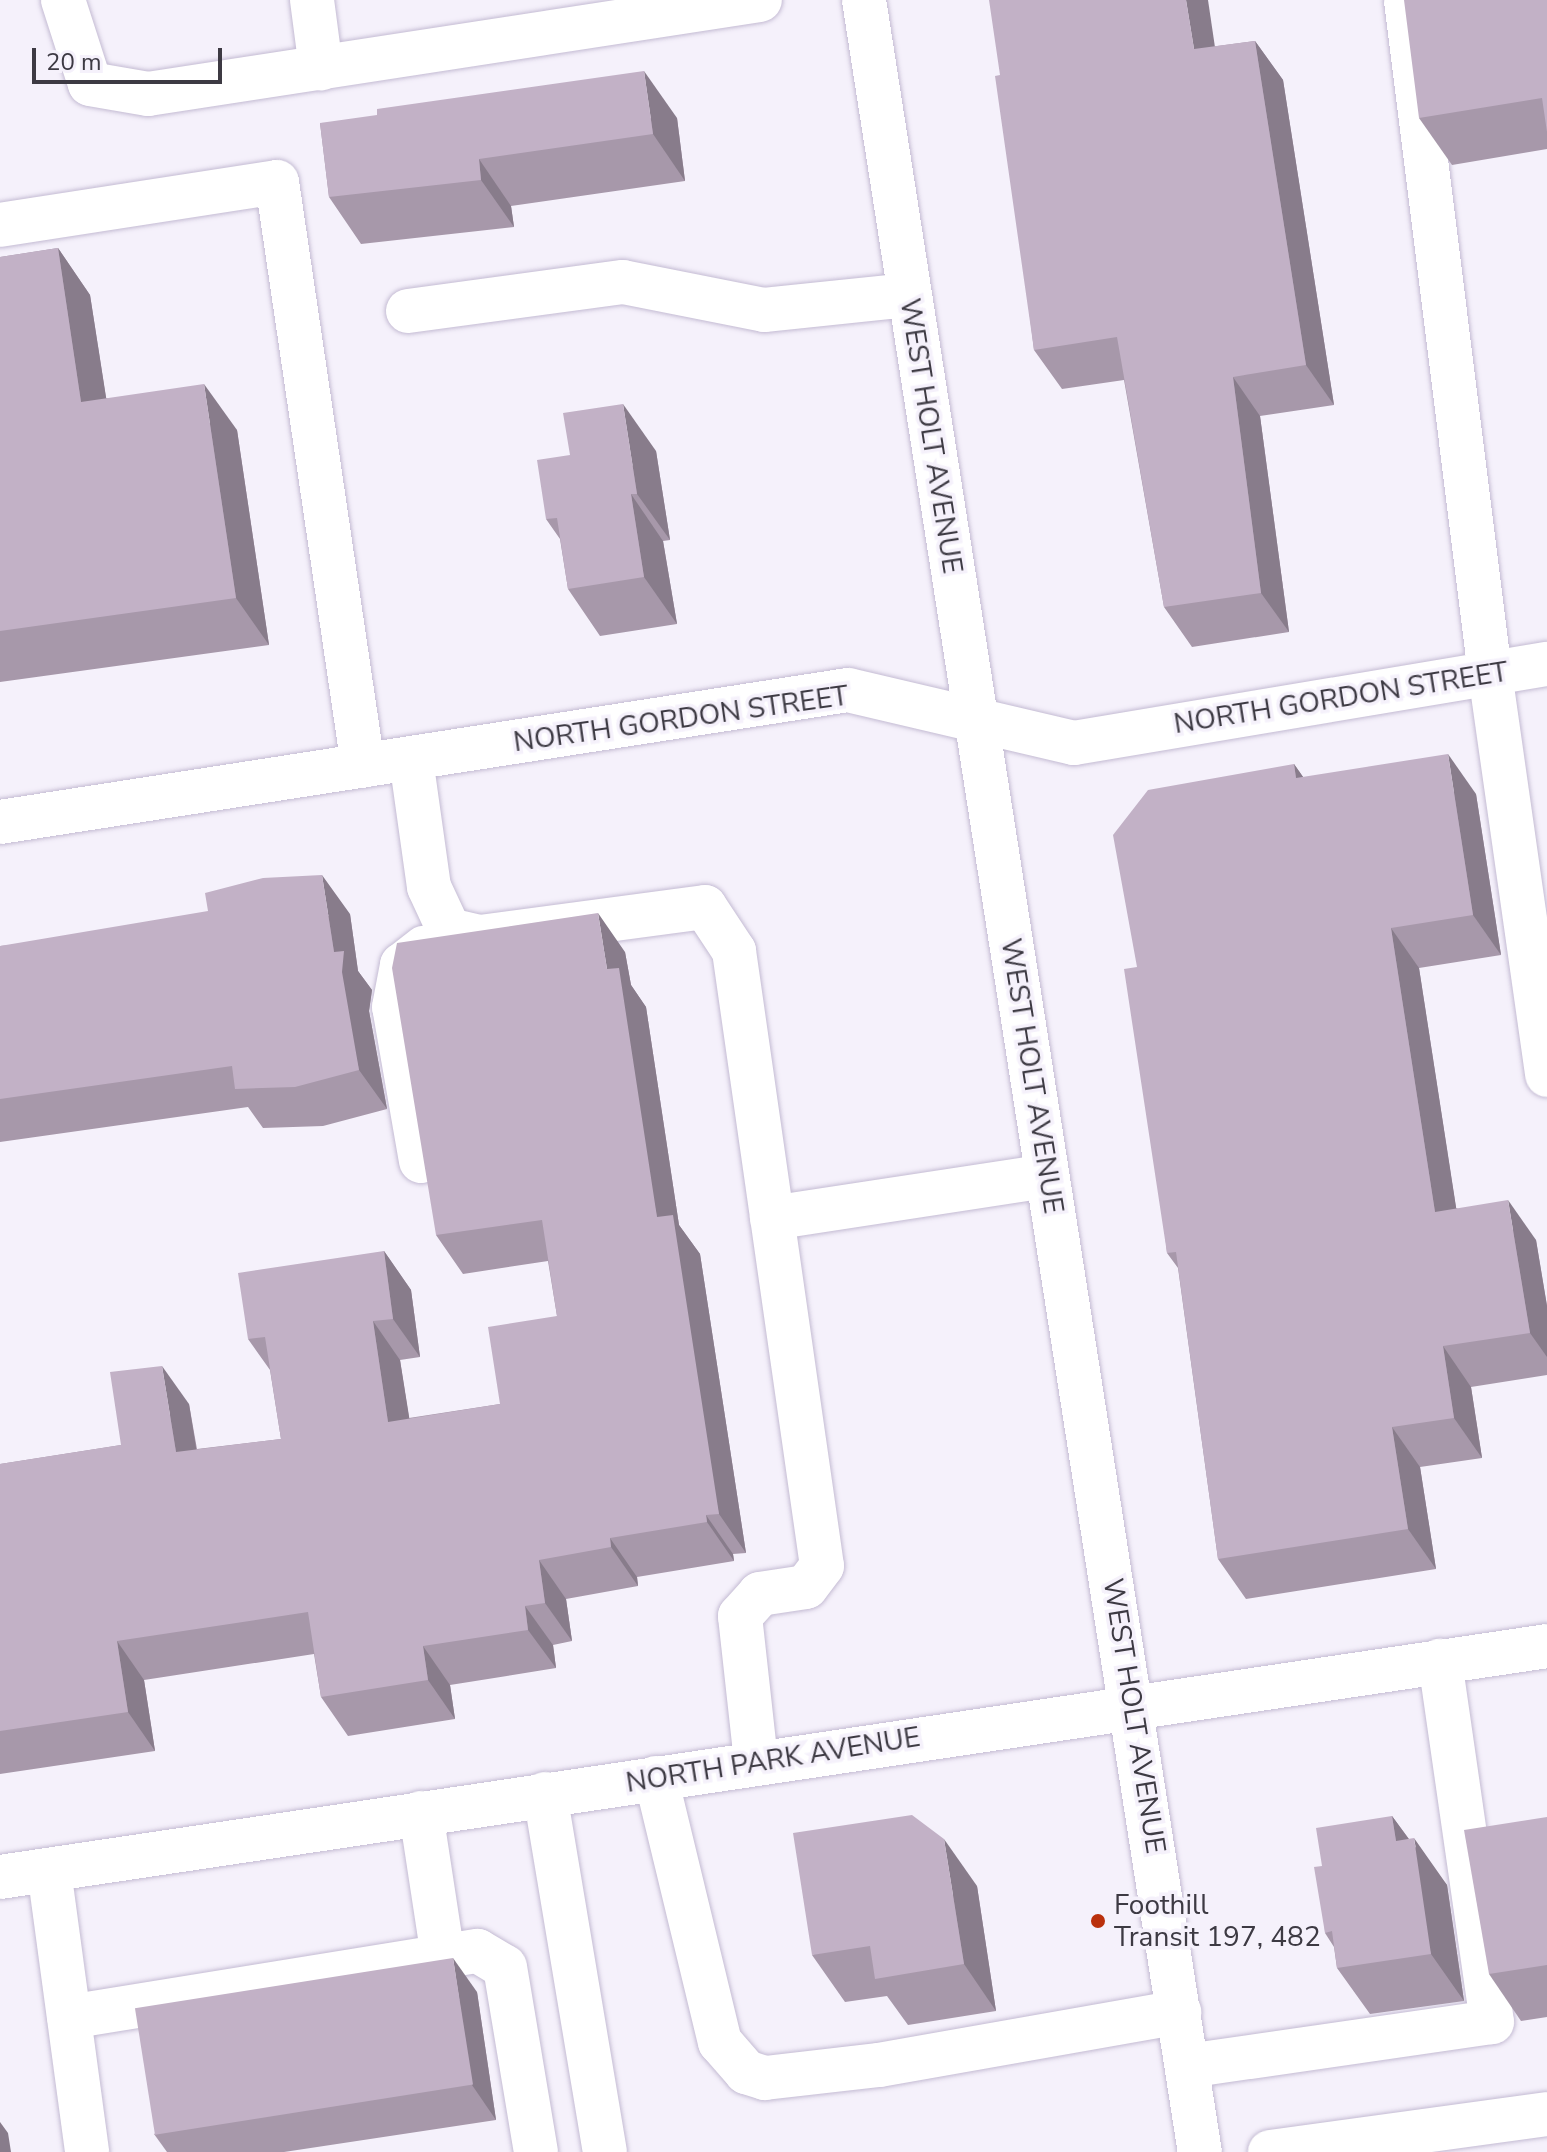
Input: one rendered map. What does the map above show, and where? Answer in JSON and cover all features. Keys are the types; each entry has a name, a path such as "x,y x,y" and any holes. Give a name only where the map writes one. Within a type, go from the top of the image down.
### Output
{"street":[{"path":"63,0 90,84 148,94 760,0"},
{"path":"312,0 321,68"},
{"name":"WEST HOLT AVENUE","path":"864,0 974,717 1133,1705 1200,2152"},
{"path":"1406,0 1490,673 1534,888 1547,1075"},
{"path":"0,225 277,182 363,766"},
{"path":"408,311 623,282 764,310 909,295"},
{"name":"NORTH GORDON STREET","path":"0,822 848,690 974,717 1074,743 1547,664"},
{"path":"411,759 429,887 449,930"},
{"path":"421,1161 394,1007 402,965 449,930 480,937 705,907 734,951 822,1566 806,1587 760,1594 740,1616 756,1762"},
{"path":"772,1218 1047,1176"},
{"name":"NORTH PARK AVENUE","path":"0,1877 1133,1705 1547,1646"},
{"path":"1187,2066 1492,2022 1440,1661"},
{"path":"656,1778 720,2042 746,2072 765,2078 879,2065 1179,2012"},
{"path":"545,1794 605,2152"},
{"path":"421,1813 443,1957"},
{"path":"49,1870 87,2152"},
{"path":"69,2017 478,1951 505,1967 536,2152"},
{"path":"1270,2152 1547,2114"}],"building":[{"path":"989,0 1186,0 1194,49 1255,41 1306,365 1233,377 1261,593 1164,607 1117,337 1034,350 995,76 1000,75"},
{"path":"1404,0 1547,0 1547,132 1542,98 1419,118"},
{"path":"644,71 653,134 479,159 481,180 329,197 320,123 377,115 377,109"},
{"path":"58,248 81,402 204,384 236,598 0,631 0,257"},
{"path":"623,404 637,494 631,494 644,577 568,589 557,518 546,519 537,460 570,455 563,413"},
{"path":"1448,754 1473,915 1391,928 1435,1212 1508,1200 1530,1333 1443,1346 1454,1418 1392,1427 1408,1529 1218,1559 1176,1252 1167,1253 1124,969 1137,967 1113,835 1148,790 1294,764 1296,778"},
{"path":"322,875 334,952 344,951 342,972 359,1070 295,1087 235,1089 232,1066 0,1099 0,946 208,911 205,893 263,878"},
{"path":"598,913 607,969 619,968 657,1217 673,1215 719,1514 706,1515 707,1522 610,1538 611,1547 539,1560 545,1603 525,1606 528,1630 423,1646 428,1680 321,1697 308,1612 117,1641 128,1712 0,1731 0,1464 121,1445 110,1372 162,1366 176,1452 281,1439 265,1337 248,1339 238,1273 384,1251 393,1319 373,1321 388,1422 500,1404 488,1327 557,1316 542,1220 436,1235 392,968 397,943"},
{"path":"912,1815 944,1839 964,1964 875,1979 870,1946 812,1955 793,1833"},
{"path":"1392,1816 1396,1841 1414,1838 1431,1954 1337,1968 1332,1931 1325,1933 1314,1867 1322,1866 1316,1828"},
{"path":"1547,1817 1547,1965 1489,1974 1464,1830"},
{"path":"453,1958 473,2084 155,2135 135,2008"}],"place":[{"name":"Foothill Transit 197, 482","path":"1098,1921"}]}
